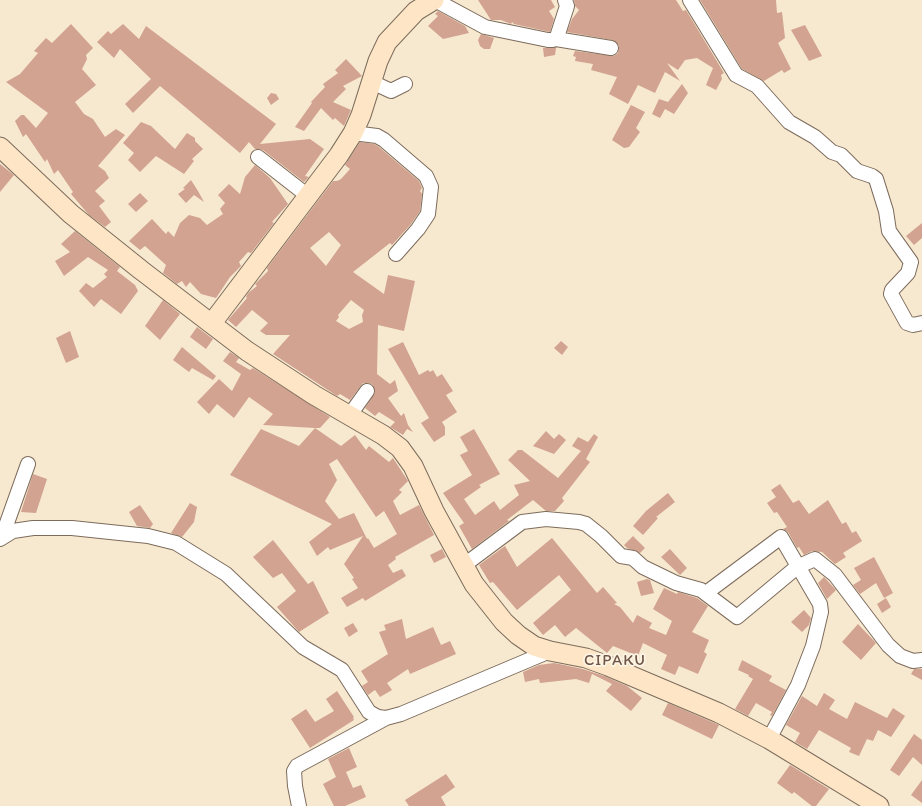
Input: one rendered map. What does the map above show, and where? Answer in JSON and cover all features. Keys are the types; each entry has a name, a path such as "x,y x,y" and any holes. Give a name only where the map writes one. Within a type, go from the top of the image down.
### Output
{"street":[{"path":"212,323 339,155 353,133 361,115 378,61 387,42 416,11 435,0 485,27 548,40 556,39 611,48"},
{"path":"556,39 567,6 565,0"},
{"path":"690,0 736,75 757,86 789,122 815,137 832,152 841,155 857,171 872,176 876,179 886,211 889,231 911,262 908,273 892,290 891,294 907,323 913,325 922,324"},
{"path":"372,82 391,91 405,84"},
{"path":"353,133 377,136 384,140 426,176 431,187 428,214 418,229 396,254"},
{"path":"0,147 71,214 141,270 286,377 383,435 400,448 408,457 463,566 486,601 504,622 534,646 550,651 586,658 719,713 769,739 879,806"},
{"path":"258,157 308,196"},
{"path":"349,416 367,391"},
{"path":"1,538 28,464"},
{"path":"463,566 519,523 531,520 566,521 586,524 601,536 621,556 633,558 643,567 676,583 697,588 706,593 734,616 739,616 797,567 815,560 822,563 846,587 888,645 906,659 922,660"},
{"path":"1,538 13,532 33,528 72,528 148,536 176,543 226,574 303,647 342,670 369,712 373,716 386,718"},
{"path":"706,593 778,539 783,539 797,567 820,604 822,612 813,646 798,685 769,739"},
{"path":"299,806 295,786 294,770 297,766 386,718 401,714 550,651"}],"building":[{"path":"478,0 551,0 555,7 549,11 554,19 550,32 514,24 512,22 511,24 501,20 491,20"},
{"path":"574,0 676,0 683,11 686,10 724,73 721,75 722,79 716,90 706,85 713,68 697,58 685,60 678,70 667,63 680,81 665,72 655,93 638,85 628,104 609,94 617,77 591,70 593,64 575,61 576,57 573,56 575,51 614,56 618,53 619,45 612,40 567,32 572,19 579,10 575,6"},
{"path":"700,0 776,0 777,13 782,12 785,38 778,43 791,69 784,73 782,70 764,81 742,69"},
{"path":"438,11 465,26 469,33 443,39 428,26 438,16 435,14"},
{"path":"71,24 93,48 86,55 87,59 82,69 96,85 75,102 84,114 93,119 105,137 116,129 125,135 98,166 105,171 109,178 95,191 105,201 99,206 111,222 105,227 89,215 71,194 73,192 58,170 54,174 47,159 45,162 26,134 23,137 15,121 21,115 24,115 36,128 48,113 6,82 20,74 38,53 34,51 46,38 52,43"},
{"path":"123,24 139,39 146,26 276,124 260,144 310,139 324,149 305,176 309,177 304,182 263,150 255,149 249,142 240,153 160,86 133,113 125,104 151,79 120,49 114,58 97,42 108,31 111,34"},
{"path":"805,25 822,56 809,61 791,30"},
{"path":"481,34 494,38 490,49 484,49 480,46 478,40"},
{"path":"543,48 556,48 555,55 544,57"},
{"path":"346,59 362,76 343,86 346,89 333,102 351,110 344,126 335,118 333,120 321,108 304,131 295,127 312,103 311,102 325,87 323,84 338,73 335,70"},
{"path":"682,84 688,93 674,114 665,109 660,118 652,114 659,99 668,102"},
{"path":"271,93 276,94 279,99 271,105 267,98"},
{"path":"631,105 645,112 636,128 640,132 629,147 624,148 612,140"},
{"path":"141,122 151,126 175,149 187,133 195,138 195,141 203,149 192,159 194,161 184,174 156,156 140,172 128,160 134,153 123,143"},
{"path":"360,142 374,144 419,181 422,188 420,191 422,194 420,211 411,224 392,245 390,243 353,272 384,294 388,275 415,281 404,331 378,325 377,374 390,384 395,380 398,391 388,398 401,416 404,413 408,425 413,432 407,429 403,435 390,427 395,422 379,412 375,416 365,408 375,392 372,384 363,383 350,400 340,394 337,396 273,354 290,335 266,335 260,331 268,323 252,310 236,327 228,320 247,298 248,293 257,286 255,284 268,271 267,268 333,181 341,179 350,169 345,165","holes":["329,232 341,245 326,266 310,248","351,300 364,310 362,315 363,322 349,329 336,321 339,317 338,315"]},
{"path":"0,164 14,175 0,192"},
{"path":"255,165 270,178 288,204 272,222 274,223 251,253 248,252 239,262 241,266 230,277 216,298 201,294 190,282 186,287 182,281 177,284 163,273 166,265 145,246 140,250 129,241 152,219 166,234 168,231 174,237 180,223 189,215 200,218 207,225 223,214 220,209 225,203 218,195 229,184 240,194 245,177"},
{"path":"191,180 204,202 194,195 186,203 178,194 185,189 183,188"},
{"path":"140,193 148,201 136,212 128,204"},
{"path":"922,223 922,238 914,245 906,236"},
{"path":"75,231 120,267 117,271 135,285 138,291 121,314 101,299 94,307 79,291 86,283 93,288 107,277 104,274 108,270 88,257 64,276 55,261 70,252 61,244"},
{"path":"163,300 180,314 160,340 145,326"},
{"path":"197,327 213,339 206,349 190,337"},
{"path":"70,331 79,357 66,363 56,338"},
{"path":"561,341 568,347 562,355 554,348"},
{"path":"403,342 419,375 428,370 430,372 433,370 437,377 442,374 453,391 446,395 457,412 442,422 445,427 445,435 434,442 421,423 429,418 388,349"},
{"path":"182,347 216,376 213,380 192,368 189,372 173,360"},
{"path":"230,352 239,358 236,362 250,370 253,368 330,417 320,428 263,425 273,414 249,397 234,418 217,404 209,414 197,402 219,379 232,391 241,374 223,361"},
{"path":"315,428 341,446 355,435 366,450 369,446 389,462 393,458 408,481 399,490 402,492 393,501 400,515 419,505 434,535 395,557 396,559 388,565 393,573 402,569 406,576 365,601 363,598 347,607 341,598 358,588 352,579 354,578 344,564 363,536 330,550 328,547 317,556 309,542 332,524 230,475 261,429 299,446","holes":["337,459 376,517 384,511 397,534 374,548 368,538 367,539 354,513 339,519 325,501 337,480 329,464"]},
{"path":"474,429 500,474 479,485 481,487 464,499 475,515 494,501 500,510 519,495 514,485 530,481 508,460 518,450 522,450 558,478 581,451 572,446 578,437 588,442 594,434 598,437 586,459 590,462 562,498 564,501 555,511 546,511 533,500 507,520 509,521 472,549 459,526 464,523 443,493 472,475 460,455 468,451 460,437"},
{"path":"546,431 554,439 559,434 566,440 554,454 533,446"},
{"path":"33,474 47,479 36,513 21,512"},
{"path":"780,484 793,503 799,500 809,514 828,500 842,524 846,522 852,533 856,531 862,541 843,553 846,557 835,564 822,552 812,551 804,555 799,547 797,548 788,532 783,529 787,527 777,512 774,513 767,503 776,497 771,490"},
{"path":"668,493 675,502 656,517 658,518 643,535 633,526 646,511"},
{"path":"190,503 197,507 194,522 182,537 171,533"},
{"path":"140,505 153,524 150,528 137,526 129,512"},
{"path":"633,536 645,548 640,553 627,548 624,545"},
{"path":"552,538 597,593 603,587 617,603 614,604 620,607 633,623 637,615 652,623 649,628 666,635 672,621 653,609 664,588 677,594 678,592 697,598 708,606 692,632 709,640 704,652 707,654 698,674 679,666 675,675 661,669 667,655 643,643 638,656 613,646 607,653 576,628 565,637 555,625 543,635 533,623 571,590 559,575 517,610 493,582 490,583 479,565 505,546 517,567"},
{"path":"273,540 308,584 313,581 329,613 299,632 277,607 296,591 282,573 273,578 253,557"},
{"path":"442,549 446,557 434,563 430,555"},
{"path":"670,549 687,568 680,575 661,557"},
{"path":"874,557 893,593 884,598 876,583 860,594 853,585 861,580 854,568"},
{"path":"824,577 836,590 827,599 818,583"},
{"path":"647,579 650,580 654,593 641,596 637,582"},
{"path":"886,598 891,607 882,613 877,604"},
{"path":"804,610 811,618 809,625 802,632 791,622"},
{"path":"402,619 406,639 433,627 441,645 450,641 456,654 410,674 408,669 387,683 392,690 380,697 375,690 368,695 362,686 368,682 361,671 388,654 379,632 386,630 384,625"},
{"path":"353,623 358,631 349,637 344,628"},
{"path":"858,624 876,643 861,660 842,642"},
{"path":"742,660 772,676 769,681 786,690 772,716 770,715 772,712 756,703 748,716 735,709 753,679 748,676 749,675 738,670"},
{"path":"554,663 583,669 604,676 627,686 642,698 631,711 606,691 612,684 592,674 589,683 576,679 540,683 539,679 525,682 523,672 539,665"},
{"path":"914,669 922,669 922,680 911,674"},
{"path":"337,691 354,717 354,720 310,748 291,719 306,709 315,722 334,711 326,699"},
{"path":"824,693 835,700 829,709 847,719 855,702 887,718 893,708 905,716 891,737 878,730 873,741 867,739 859,756 849,752 851,748 819,730 807,749 795,742 800,733 786,725 802,696 817,706"},
{"path":"668,703 719,725 712,739 662,715"},
{"path":"914,734 922,740 922,765 913,757 899,776 890,770"},
{"path":"349,748 357,767 346,772 353,788 361,785 366,797 345,806 334,806 323,784 336,777 328,759"},
{"path":"790,765 829,789 816,806 812,806 794,792 792,794 777,783"},
{"path":"446,774 455,787 441,797 446,806 409,806 405,800"},
{"path":"922,780 922,803 911,795"}],"district":[{"name":"CIPAKU","path":"615,661"}]}
